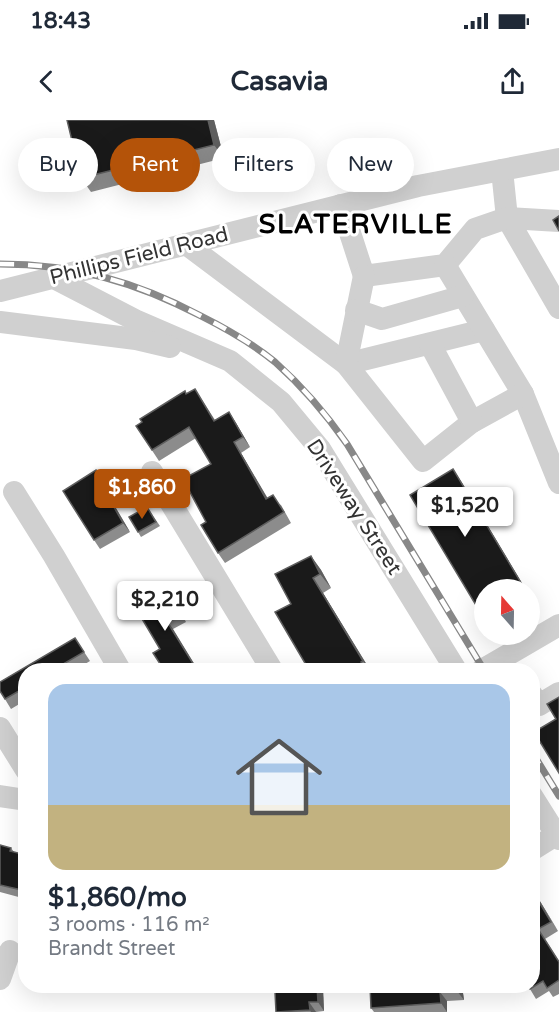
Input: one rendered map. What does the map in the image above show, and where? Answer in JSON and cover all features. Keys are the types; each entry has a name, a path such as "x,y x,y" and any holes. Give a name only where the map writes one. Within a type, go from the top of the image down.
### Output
{"street":[{"name":"Phillips Field Road","path":"0,291 418,186 559,159"},
{"path":"502,170 507,218 559,308"},
{"path":"342,205 364,276 346,364"},
{"path":"364,276 445,265 475,229 507,218 559,221"},
{"path":"186,244 346,364 423,461 472,422 522,394"},
{"path":"445,265 522,394 551,437 559,483"},
{"name":"Driveway Street","path":"52,277 135,320 230,361 281,402 320,449 452,663"},
{"path":"356,310 382,319 463,296"},
{"name":"Driveway Street","path":"0,322 136,339 230,361"},
{"path":"346,364 484,330"},
{"path":"430,344 472,422"},
{"path":"152,472 268,663"},
{"path":"14,492 116,663"},
{"path":"512,663 559,625"},
{"path":"540,704 559,693"},
{"path":"0,728 18,757"},
{"path":"0,796 18,799"},
{"path":"540,808 558,837 540,845"},
{"path":"0,979 12,950"}],"building":[{"path":"67,120 208,120 212,138 212,145 200,148 200,138 110,138 110,171 98,174 98,138 71,138"},
{"path":"559,216 559,231 553,220"},
{"path":"195,389 214,421 229,412 243,437 234,442 266,499 273,495 284,512 218,553 201,525 206,522 183,479 211,464 189,427 152,450 136,426 142,422 140,419 185,391 186,394"},
{"path":"453,469 519,579 474,579 474,602 410,495"},
{"path":"96,470 106,487 103,488 123,523 94,540 63,491"},
{"path":"147,507 156,522 138,532 129,517"},
{"path":"311,556 320,574 313,578 363,661 362,663 305,663 275,612 291,604 275,574"},
{"path":"165,589 179,612 166,620 193,663 159,663 153,653 160,649 135,607"},
{"path":"75,638 84,652 65,663 32,663"},
{"path":"18,671 18,692 5,699 0,691 0,682"},
{"path":"559,697 559,773 540,742 540,728 556,719 547,704"},
{"path":"0,845 18,853 18,889 0,885"},
{"path":"540,903 551,922 540,928"},
{"path":"540,932 559,962 559,980 547,988 543,981 540,983"},
{"path":"275,993 317,993 318,1002 309,1002 310,1010 276,1012"},
{"path":"370,993 440,993 441,1003 371,1008"}],"railway":[{"path":"0,264 79,271 128,285 177,304 211,321 249,343 275,362 314,401 347,444 480,663"},
{"path":"540,765 559,796"}],"district":[{"name":"SLATERVILLE","path":"356,224"}]}
